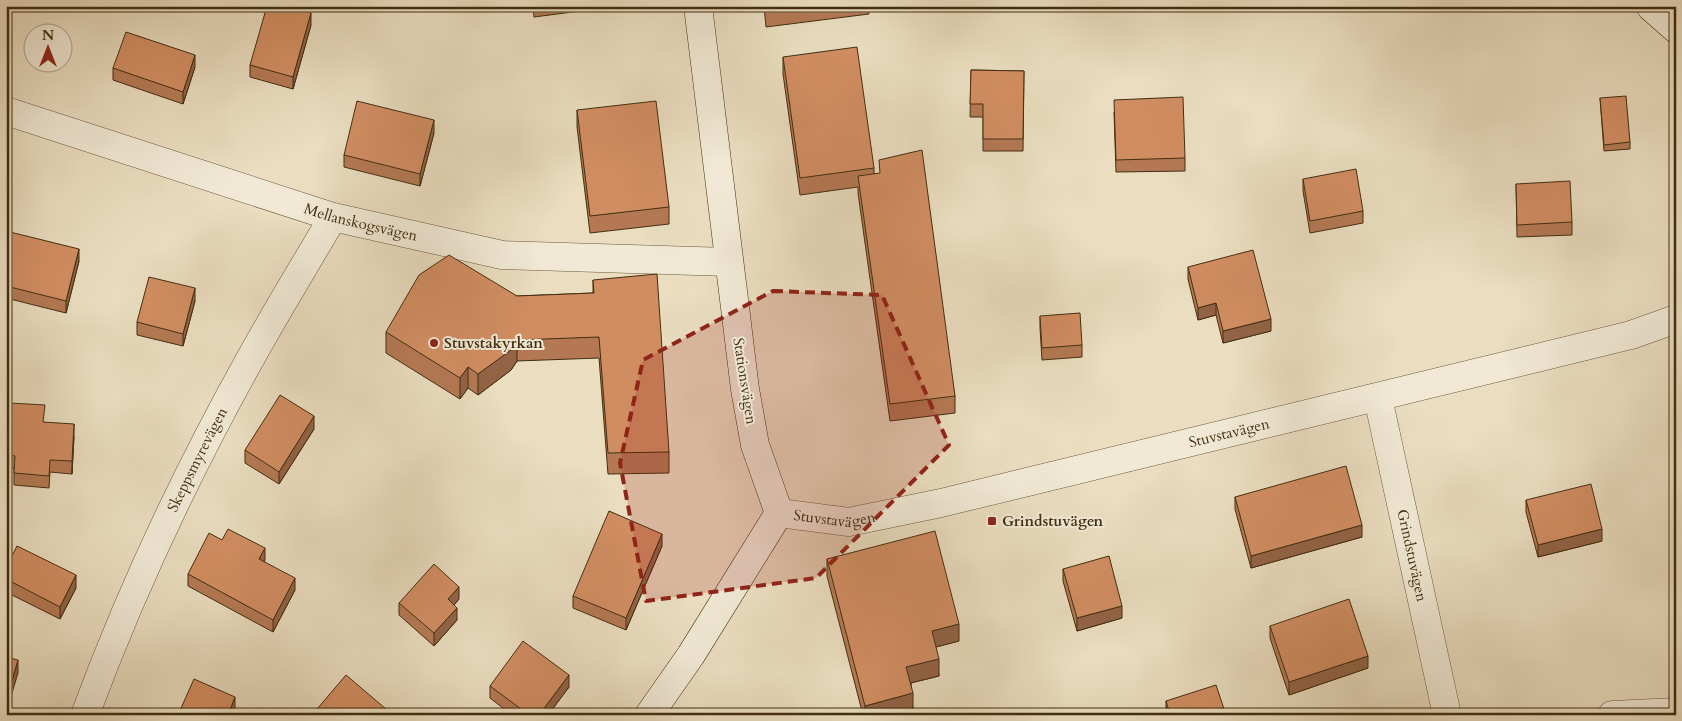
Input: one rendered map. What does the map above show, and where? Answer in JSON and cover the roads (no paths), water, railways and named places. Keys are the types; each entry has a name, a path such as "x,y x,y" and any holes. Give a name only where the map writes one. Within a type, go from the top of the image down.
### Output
{"street":[{"name":"Stationsvägen","path":"698,6 745,390 755,445 779,513"},
{"path":"1651,7 1676,29"},
{"name":"Mellanskogsvägen","path":"6,111 333,217 502,255 729,262"},
{"name":"Skeppsmyrevägen","path":"86,715 137,587 177,498 249,361 333,217"},
{"name":"Stuvstavägen","path":"779,513 849,522 969,496 1378,398 1631,335 1676,319"},
{"name":"Grindstuvägen","path":"1378,398 1447,715"},
{"path":"649,715 691,656 779,513"},
{"path":"1612,715 1676,712"}],"place":[{"name":"Stuvstakyrkan","path":"434,343"},
{"name":"Grindstuvägen","path":"992,521"}]}
